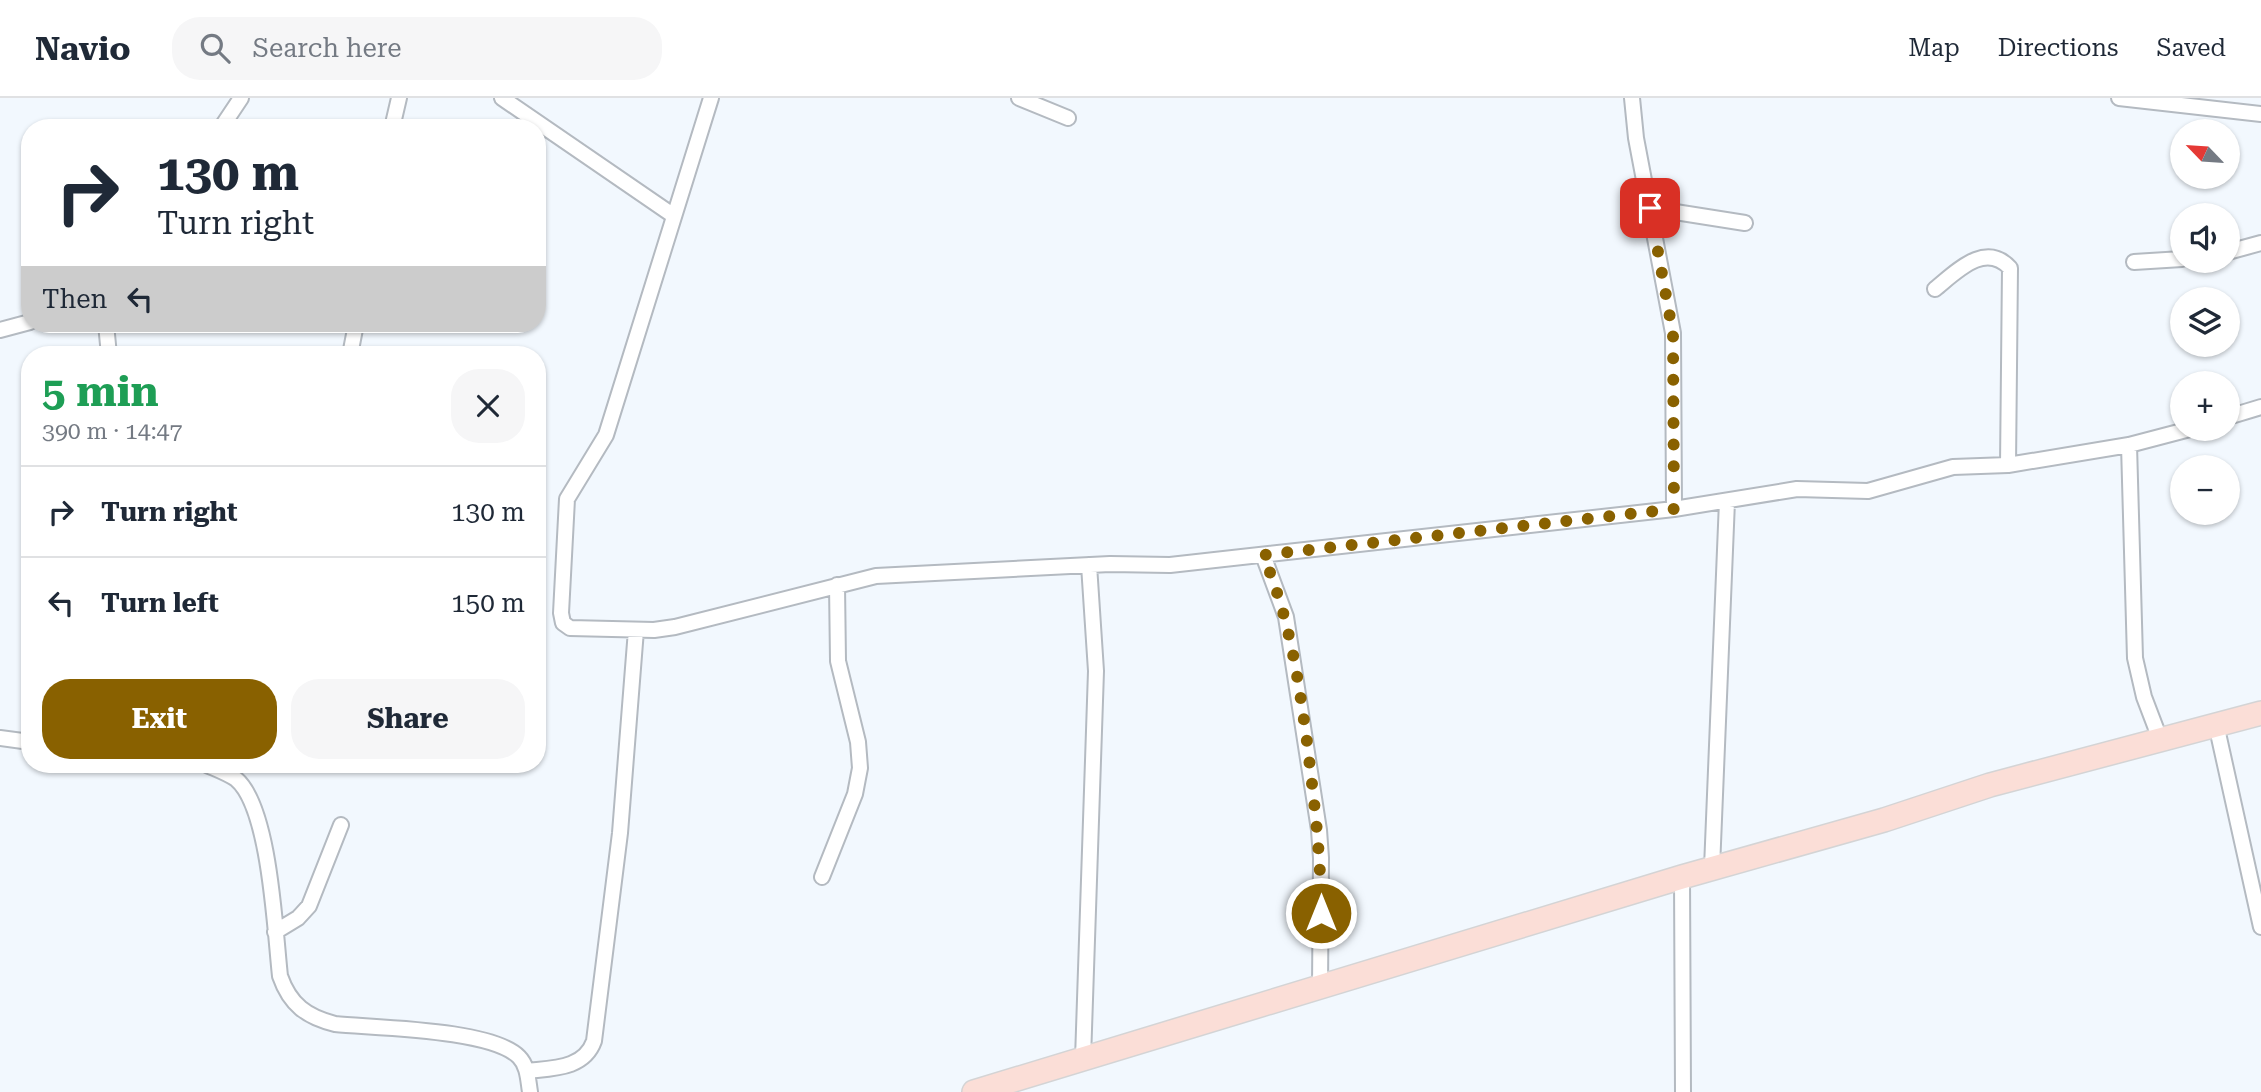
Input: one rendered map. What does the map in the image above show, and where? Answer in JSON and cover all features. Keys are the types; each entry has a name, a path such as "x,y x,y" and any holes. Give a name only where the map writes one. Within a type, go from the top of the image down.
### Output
{"main road":[{"path":"974,1092 1712,868 1884,820 1990,785 2261,713"}],"street":[{"path":"227,119 241,98"},
{"path":"394,119 399,98"},
{"path":"502,98 533,119"},
{"path":"710,98 606,435 569,494 566,505 561,613 563,623 570,628 675,627 837,585 896,574 1089,565 1170,565 1674,509 1797,489 1868,491 1953,467 2008,465 2129,445 2170,434"},
{"path":"1020,98 1068,118"},
{"path":"1632,98 1673,334 1674,509"},
{"path":"2119,98 2261,114"},
{"path":"546,128 674,216"},
{"path":"1650,208 1745,223"},
{"path":"2240,249 2261,243"},
{"path":"1935,289 1982,257 2004,262 2010,268 2008,465"},
{"path":"2134,262 2170,260"},
{"path":"0,330 21,325"},
{"path":"2240,413 2261,407"},
{"path":"2129,445 2135,658 2160,739"},
{"path":"1712,868 1727,501"},
{"path":"1263,555 1286,617 1317,817 1321,858 1320,987"},
{"path":"1083,1059 1096,671 1089,565"},
{"path":"822,877 855,794 860,768 858,742 838,661 837,585"},
{"path":"527,1071 575,1063 591,1051 594,1041 620,833 636,629"},
{"path":"2216,724 2261,927"},
{"path":"0,738 21,741"},
{"path":"222,773 236,780 251,798 265,851 280,976 286,994 298,1007 316,1019 478,1038 503,1046 520,1057 527,1071 530,1092"},
{"path":"275,932 298,918 309,906 341,825"},
{"path":"1682,877 1684,1092"}],"route":[{"path":"1321,913 1320,846 1303,714 1281,597 1263,555 1674,509 1673,334 1650,208"}]}
